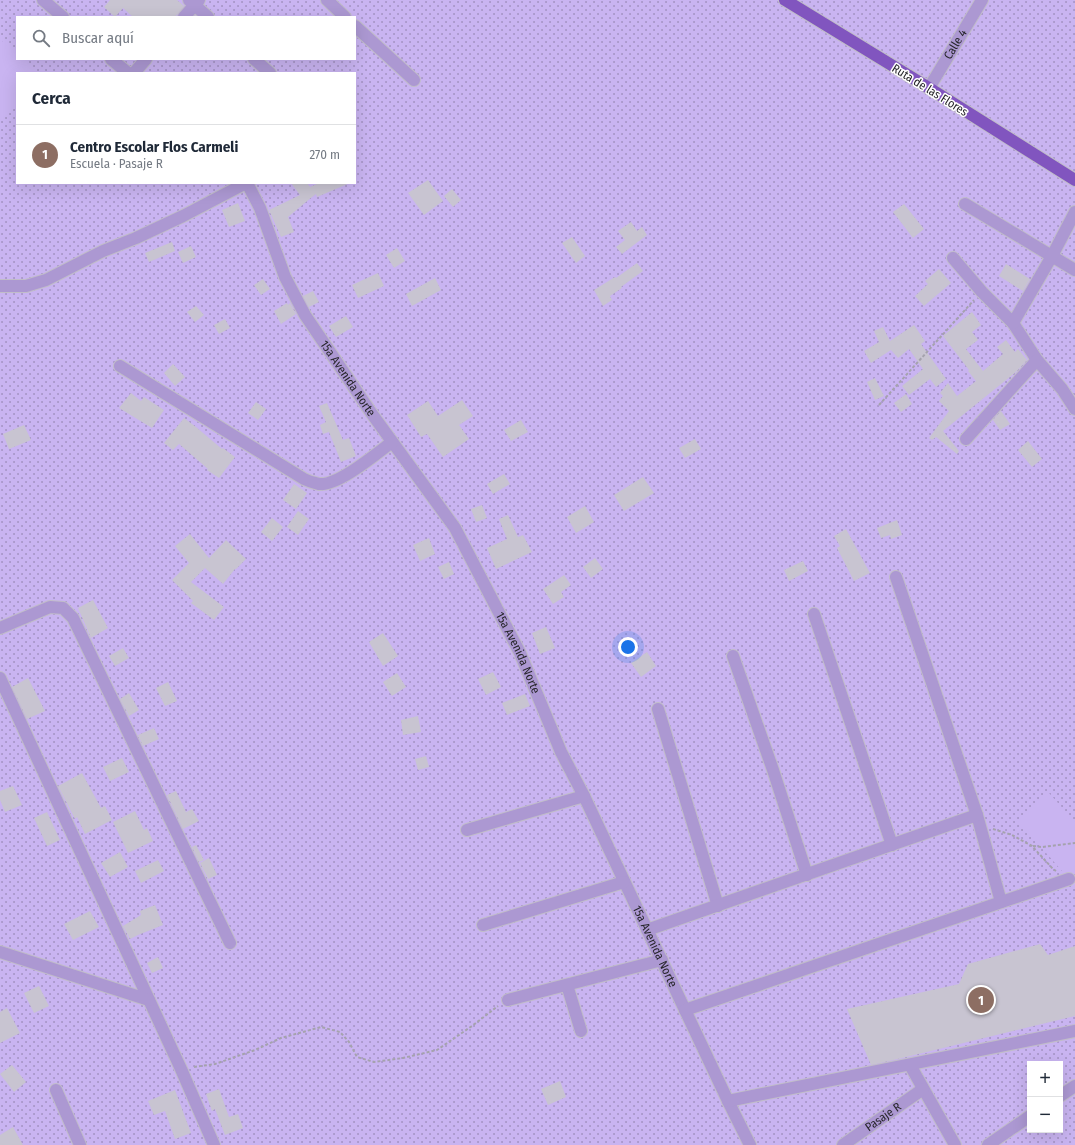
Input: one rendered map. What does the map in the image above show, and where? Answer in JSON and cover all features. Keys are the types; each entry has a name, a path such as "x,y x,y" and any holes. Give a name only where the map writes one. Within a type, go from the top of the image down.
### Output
{"main road":[{"name":"Ruta de las Flores","path":"785,0 1075,180"}],"street":[{"path":"43,0 62,16"},
{"path":"327,0 344,16"},
{"name":"Calle 4","path":"929,88 982,0"},
{"path":"185,16 194,2 207,16"},
{"path":"356,27 414,80"},
{"path":"112,60 127,72"},
{"path":"135,72 145,60"},
{"path":"255,60 269,72"},
{"path":"0,286 26,286 46,280 103,251 143,235 245,184"},
{"name":"15a Avenida Norte","path":"248,184 260,208 285,278 305,315 372,414 455,528 520,653 562,752 750,1145"},
{"path":"965,204 1075,270"},
{"path":"1013,323 1052,256 1075,212"},
{"path":"953,258 982,292 1013,323 1037,360 1062,389 1075,409"},
{"path":"966,439 1037,360"},
{"path":"120,366 304,479 320,484 337,480 392,442"},
{"path":"896,577 978,821 1001,902"},
{"path":"0,628 50,606 63,608 73,618 230,943"},
{"path":"814,614 892,845"},
{"path":"733,656 773,770 807,875"},
{"path":"0,678 181,1069 214,1145"},
{"path":"658,709 718,906"},
{"path":"467,830 584,796"},
{"path":"647,930 892,845 978,821"},
{"path":"685,1010 1069,879"},
{"path":"483,925 624,882"},
{"path":"0,952 149,1000"},
{"path":"508,1000 662,960"},
{"path":"566,985 581,1031"},
{"path":"728,1101 1075,1031"},
{"path":"910,1065 955,1145"},
{"path":"1063,1094 1075,1086"},
{"name":"Pasaje R","path":"843,1145 923,1089"},
{"path":"56,1090 80,1145"},
{"path":"988,1145 1027,1118"}],"path":[{"path":"879,405 982,292"},
{"path":"978,821 1012,835 1032,846 1053,869 1069,879"},
{"path":"1032,846 1042,847 1075,843"},
{"path":"181,1069 215,1064 255,1050 281,1038 321,1027 340,1032 349,1042 357,1057 374,1062 403,1058 437,1050 472,1026 496,1006 508,1000"}],"shaded area":[{"path":"0,0 1075,0 1075,1145 0,1145"},
{"path":"0,39 16,53 16,60 24,60 38,72 16,72 16,102 0,120"},
{"path":"1049,793 1075,822 1075,874 1069,879 1018,821"}],"building":[{"path":"110,0 177,0 184,6 176,16 132,16 123,8 116,16 114,16 104,7"},
{"path":"428,180 443,201 424,215 408,193"},
{"path":"292,184 308,184 310,187 317,184 348,184 317,197 316,194 312,197 288,217 294,232 281,237 269,210 300,195"},
{"path":"452,189 461,200 453,207 444,196"},
{"path":"238,203 245,221 229,227 222,210"},
{"path":"904,204 924,229 913,238 893,212"},
{"path":"631,222 637,231 642,227 647,235 622,254 616,247 625,240 618,231"},
{"path":"572,237 585,256 576,263 562,243"},
{"path":"172,242 175,251 149,262 145,253"},
{"path":"191,246 196,257 183,263 178,252"},
{"path":"397,248 405,261 394,268 386,255"},
{"path":"637,263 643,271 610,296 612,300 603,306 594,290 615,277 616,278"},
{"path":"1006,264 1030,279 1023,291 999,276"},
{"path":"939,269 951,283 924,306 915,296 928,284 925,281"},
{"path":"378,273 384,286 358,298 352,285"},
{"path":"435,278 441,290 412,306 406,294"},
{"path":"263,279 270,289 261,295 254,285"},
{"path":"313,291 319,302 309,307 303,296"},
{"path":"287,303 288,305 290,303 296,314 281,324 274,311"},
{"path":"196,306 204,315 195,322 187,312"},
{"path":"972,312 981,325 972,332 978,340 966,349 983,371 1003,354 997,347 1006,340 1015,352 1018,349 1027,360 1016,372 943,431 959,451 957,454 936,437 932,440 929,438 949,411 939,401 943,396 940,393 948,383 957,396 976,381 943,336"},
{"path":"346,316 353,327 336,337 329,326"},
{"path":"225,319 230,328 219,334 214,325"},
{"path":"914,325 925,341 921,344 946,379 936,387 930,379 909,395 902,386 923,369 909,349 898,358 891,350 871,363 864,351 879,342 874,331 883,327 890,341"},
{"path":"173,364 185,377 175,386 164,373"},
{"path":"875,378 884,396 875,400 867,382"},
{"path":"131,393 141,401 144,397 164,410 152,428 119,408"},
{"path":"906,394 912,404 901,412 894,403"},
{"path":"462,400 473,416 459,425 469,439 443,457 427,434 421,437 407,415 428,401 438,416"},
{"path":"256,402 266,409 258,420 248,413"},
{"path":"327,403 343,440 349,438 356,456 341,462 329,432 323,434 320,425 326,422 319,406"},
{"path":"1001,411 1010,424 1000,430 993,420"},
{"path":"184,418 222,449 223,448 235,457 219,478 207,470 208,469 179,444 173,450 164,443"},
{"path":"521,420 528,432 511,441 504,430"},
{"path":"24,425 31,440 9,449 3,434"},
{"path":"695,439 701,449 685,458 679,448"},
{"path":"1028,441 1042,459 1032,467 1018,450"},
{"path":"504,474 510,484 493,494 487,484"},
{"path":"643,477 654,493 624,511 614,495"},
{"path":"294,484 307,493 296,509 283,500"},
{"path":"482,505 487,518 476,522 471,509"},
{"path":"585,506 594,522 576,533 567,517"},
{"path":"298,511 309,519 298,535 287,527"},
{"path":"508,515 518,537 523,535 532,552 496,569 487,548 507,539 499,519"},
{"path":"272,518 283,527 272,541 261,532"},
{"path":"897,520 902,535 891,539 890,535 881,538 877,528"},
{"path":"846,529 870,573 854,581 837,548 840,546 834,536"},
{"path":"190,534 209,558 226,540 246,559 235,569 223,584 205,568 191,582 224,607 214,620 191,603 193,601 172,580 189,563 175,546"},
{"path":"429,538 435,554 420,561 413,545"},
{"path":"595,558 603,569 591,578 583,567"},
{"path":"803,561 808,571 789,581 784,570"},
{"path":"449,562 454,574 444,579 438,567"},
{"path":"564,575 571,585 561,592 564,597 553,604 543,589"},
{"path":"93,600 108,628 91,638 78,608"},
{"path":"546,627 555,648 540,654 532,633"},
{"path":"383,633 398,656 383,666 369,642"},
{"path":"123,648 129,658 115,666 109,656"},
{"path":"647,652 656,666 641,677 631,663"},
{"path":"493,672 501,687 486,695 478,679"},
{"path":"397,673 406,687 392,696 383,682"},
{"path":"28,678 45,711 27,719 12,687"},
{"path":"168,682 177,701 165,706 156,688"},
{"path":"129,693 139,710 129,716 120,699"},
{"path":"525,694 530,706 507,715 502,703"},
{"path":"418,716 421,732 403,735 401,720"},
{"path":"154,728 159,739 143,746 138,735"},
{"path":"426,756 429,767 418,770 415,759"},
{"path":"122,758 129,772 110,781 103,767"},
{"path":"82,773 101,808 105,806 112,820 85,834 77,817 75,819 58,786"},
{"path":"13,786 22,805 5,812 0,800 0,791"},
{"path":"176,791 186,812 192,809 199,821 183,829 167,795"},
{"path":"135,811 144,830 147,828 153,841 128,853 113,822"},
{"path":"47,812 60,840 47,846 34,818"},
{"path":"196,845 204,860 199,862 192,847"},
{"path":"120,852 128,867 110,877 101,863"},
{"path":"209,858 217,875 208,879 200,863"},
{"path":"158,860 164,871 141,883 135,871"},
{"path":"155,905 163,925 130,939 123,926 141,915 140,911"},
{"path":"90,911 99,927 73,940 64,924"},
{"path":"1040,944 1048,955 1075,946 1075,1016 871,1065 847,1009 959,984 968,964"},
{"path":"158,957 163,968 152,973 147,963"},
{"path":"39,986 49,1006 34,1013 24,993"},
{"path":"7,1008 20,1033 0,1043 0,1012"},
{"path":"12,1065 26,1082 14,1092 0,1074"},
{"path":"560,1081 566,1097 548,1105 541,1089"},
{"path":"219,1089 229,1117 238,1114 243,1128 225,1135 215,1109 212,1111 206,1094"},
{"path":"175,1090 191,1133 175,1139 165,1111 154,1115 148,1101"},
{"path":"13,1127 23,1145 0,1145 0,1135"}],"place":[{"name":"Centro Escolar Flos Carmeli","path":"981,1000"}]}
